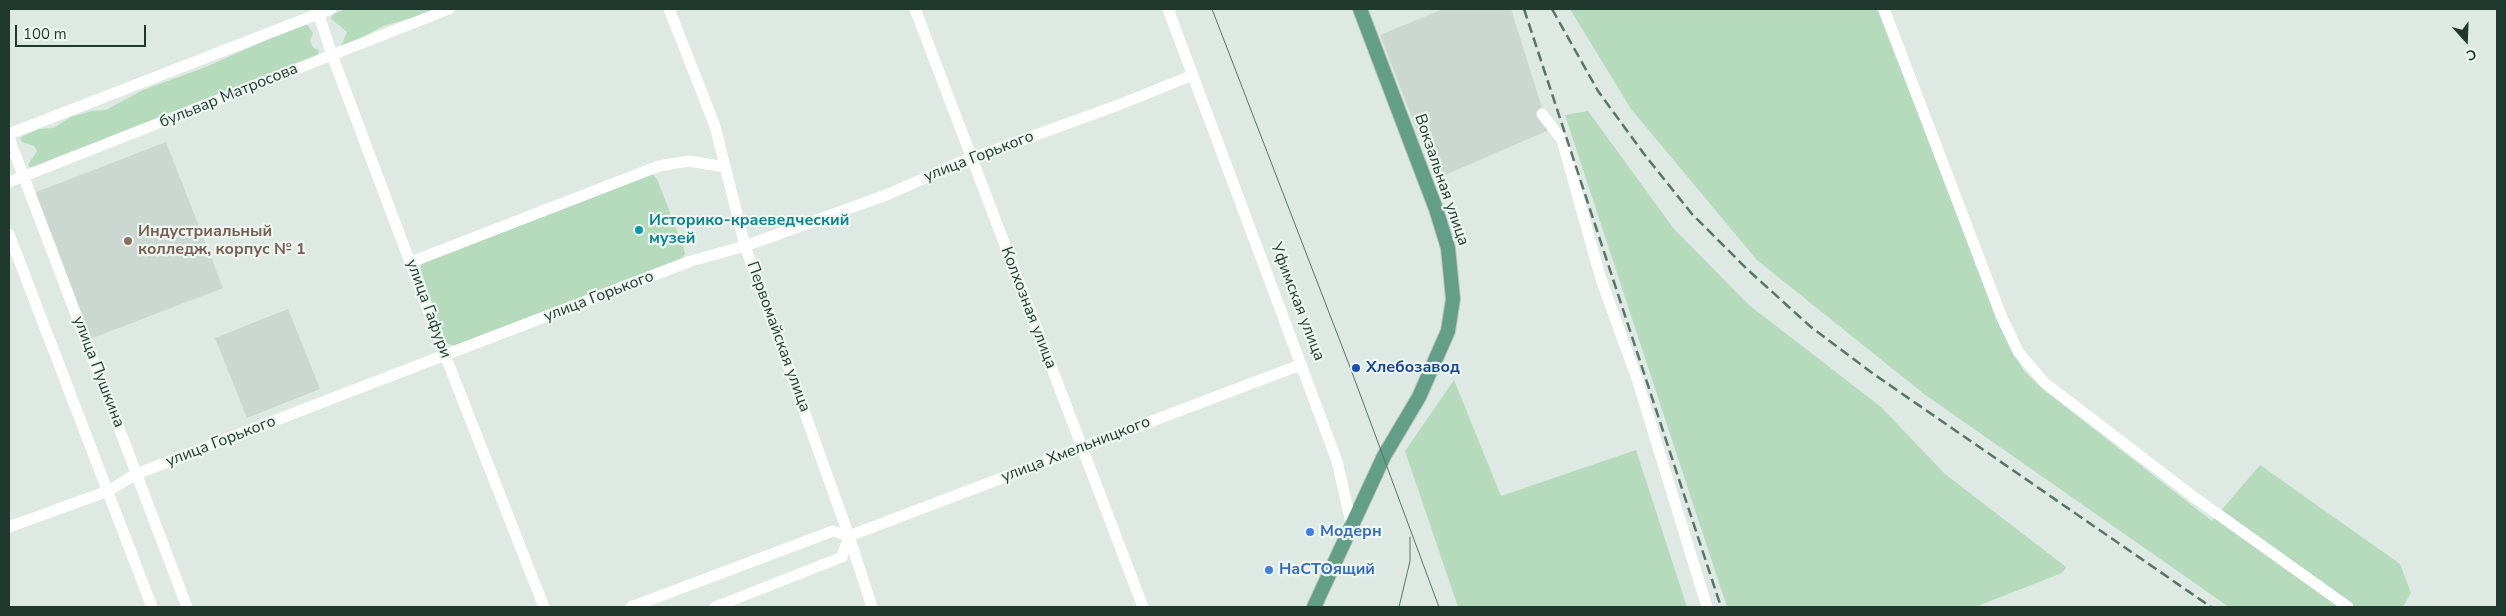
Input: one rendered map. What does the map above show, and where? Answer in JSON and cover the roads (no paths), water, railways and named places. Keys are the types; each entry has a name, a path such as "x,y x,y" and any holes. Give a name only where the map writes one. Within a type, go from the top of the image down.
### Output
{"main road":[{"name":"Вокзальная улица","path":"1352,527 1384,456 1419,397 1448,331 1454,288 1448,248 1436,209 1360,9"},
{"path":"1314,607 1352,527"}],"street":[{"path":"9,136 318,11 331,9"},
{"name":"бульвар Матросова","path":"9,182 449,9"},
{"name":"Первомайская улица","path":"669,9 715,126 745,246 850,536 872,607"},
{"name":"Колхозная улица","path":"915,9 1081,449 1143,607"},
{"name":"Уфимская улица","path":"1168,9 1338,461 1352,527"},
{"path":"1884,9 2002,318 2019,353 2045,383 2194,497 2348,607"},
{"name":"улица Гафури","path":"318,11 332,55 445,355 544,607"},
{"name":"улица Горького","path":"9,527 108,491 136,474 691,261 745,246 889,194 972,159 1121,104 1193,75"},
{"path":"1542,114 1562,140 1601,279 1637,379 1707,607"},
{"name":"улица Пушкина","path":"9,136 187,607"},
{"path":"411,262 659,166 689,161 724,167"},
{"name":"улица Пушкина","path":"9,234 152,607"},
{"name":"улица Хмельницкого","path":"631,607 833,531 850,536 1292,368 1302,366"},
{"path":"715,607 842,557 850,536"}],"tram line":[{"path":"1212,9 1350,367 1439,607"},
{"path":"1399,607 1410,561 1410,537"}],"railway":[{"path":"1524,9 1721,607"},
{"path":"1552,9 1598,91 1644,154 1692,214 1748,270 1811,327 1875,375 2211,607"}],"place":[{"name":"Историко-краеведческий музей","path":"639,230"},
{"name":"Индустриальный колледж, корпус № 1","path":"128,241"},
{"name":"Хлебозавод","path":"1356,368"},
{"name":"Модерн","path":"1310,532"},
{"name":"НаСТОящий","path":"1269,570"}]}
